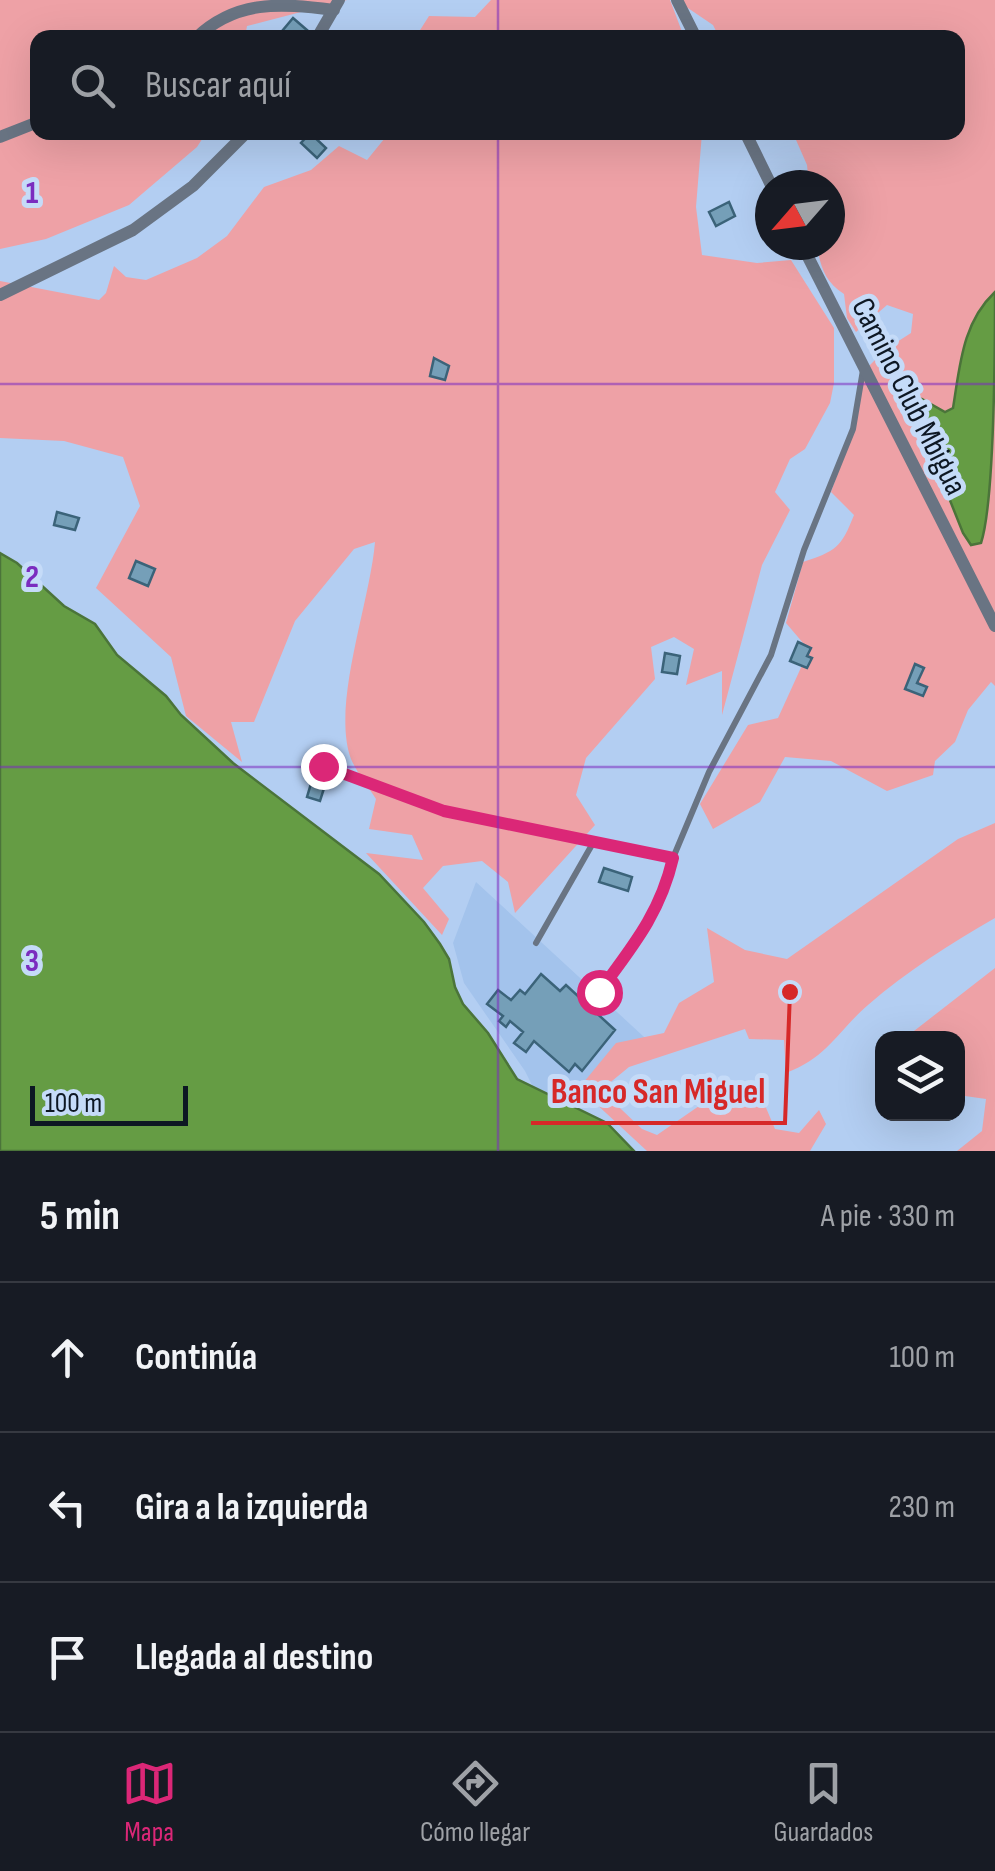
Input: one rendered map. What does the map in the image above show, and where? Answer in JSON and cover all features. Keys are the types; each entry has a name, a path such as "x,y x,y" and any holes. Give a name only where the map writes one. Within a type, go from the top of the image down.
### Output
{"street":[{"path":"677,0 692,30"},
{"path":"204,30 222,13 255,2 336,5 321,30"},
{"path":"0,137 30,125"},
{"path":"0,295 132,230 193,186 239,140"},
{"path":"748,140 763,170"},
{"name":"Camino Club Mbigua","path":"810,260 995,626"}],"lane":[{"path":"599,992 648,926 660,903 673,858 708,772 771,655 804,550 853,429 864,364"},
{"path":"323,766 444,811 673,858"},
{"path":"536,943 593,843"}],"shaded area":[{"path":"0,0 347,0 247,26 246,30 30,30 30,140 202,140 129,205 46,239 0,249"},
{"path":"491,0 670,0 681,30 420,30 429,16 475,17"},
{"path":"676,0 995,0 995,686 991,682 968,710 955,742 935,761 933,775 887,791 831,761 785,757 760,802 713,829 700,804 748,725 778,718 809,650 786,623 803,562 836,547 854,515 831,492 854,428 862,380 868,367 886,349 911,333 913,314 887,305 856,332 847,318 844,294 824,273 820,260 845,260 845,170 808,170 796,140 965,140 965,30 716,30"},
{"path":"383,140 701,140 696,207 702,255 757,263 791,260 834,328 830,403 805,449 790,459 775,492 790,510 762,565 722,715 722,671 686,685 694,649 674,637 651,647 655,679 586,758 576,795 595,825 515,913 508,882 482,861 443,866 423,888 449,919 442,935 366,853 423,860 412,835 369,829 376,799 353,764 346,737 348,683 375,542 354,549 295,621 254,722 231,722 242,762 186,716 171,657 96,588 140,506 123,457 64,441 0,438 0,281 99,300 106,293 114,266 126,277 146,280 197,258 227,236 264,187 311,170 339,146 367,160"},
{"path":"995,292 989,494 981,543 971,545 915,407 922,399 945,412 953,408 969,331"},
{"path":"0,553 17,563 64,606 95,624 117,655 166,696 233,763 379,874 440,944 449,959 463,1004 488,1033 517,1079 607,1123 634,1151 0,1151"},
{"path":"995,823 995,918 898,981 812,1060 786,1073 784,1040 749,1039 745,1029 629,1067 601,1090 642,1129 657,1135 699,1106 756,1084 775,1129 799,1133 819,1110 826,1124 810,1151 647,1151 579,1088 616,1043 664,1033 679,1003 714,982 707,928 745,950 787,959 958,839"},
{"path":"476,882 656,1048 560,1109 534,1089 464,983 453,943"},
{"path":"995,968 995,1151 957,1151 982,1131 986,1099 965,1096 965,1031 914,1031"}],"building":[{"path":"293,18 307,30 283,30"},
{"path":"317,140 326,148 317,158 301,143"},
{"path":"729,202 735,216 716,226 709,212"},
{"path":"434,358 449,366 445,380 430,376"},
{"path":"57,512 79,518 75,530 54,525"},
{"path":"136,561 155,569 148,586 129,578"},
{"path":"798,642 811,648 807,668 790,661"},
{"path":"665,653 680,656 677,674 662,672"},
{"path":"915,664 924,668 917,683 927,687 923,696 905,689"},
{"path":"313,777 326,782 320,801 307,797"},
{"path":"604,868 632,877 628,891 599,882"},
{"path":"541,974 560,991 566,985 580,998 588,989 598,999 591,1008 615,1030 582,1071 575,1064 569,1072 534,1041 526,1052 514,1043 523,1032 510,1021 506,1027 499,1021 503,1016 487,1004 498,990 511,1000 520,990 525,994"},
{"path":"699,1076 709,1086 689,1106 679,1095"}],"place":[{"name":"Banco San Miguel","path":"790,992"}],"route":[{"path":"323,766 444,811 673,858 660,903 648,926 599,992"}]}
